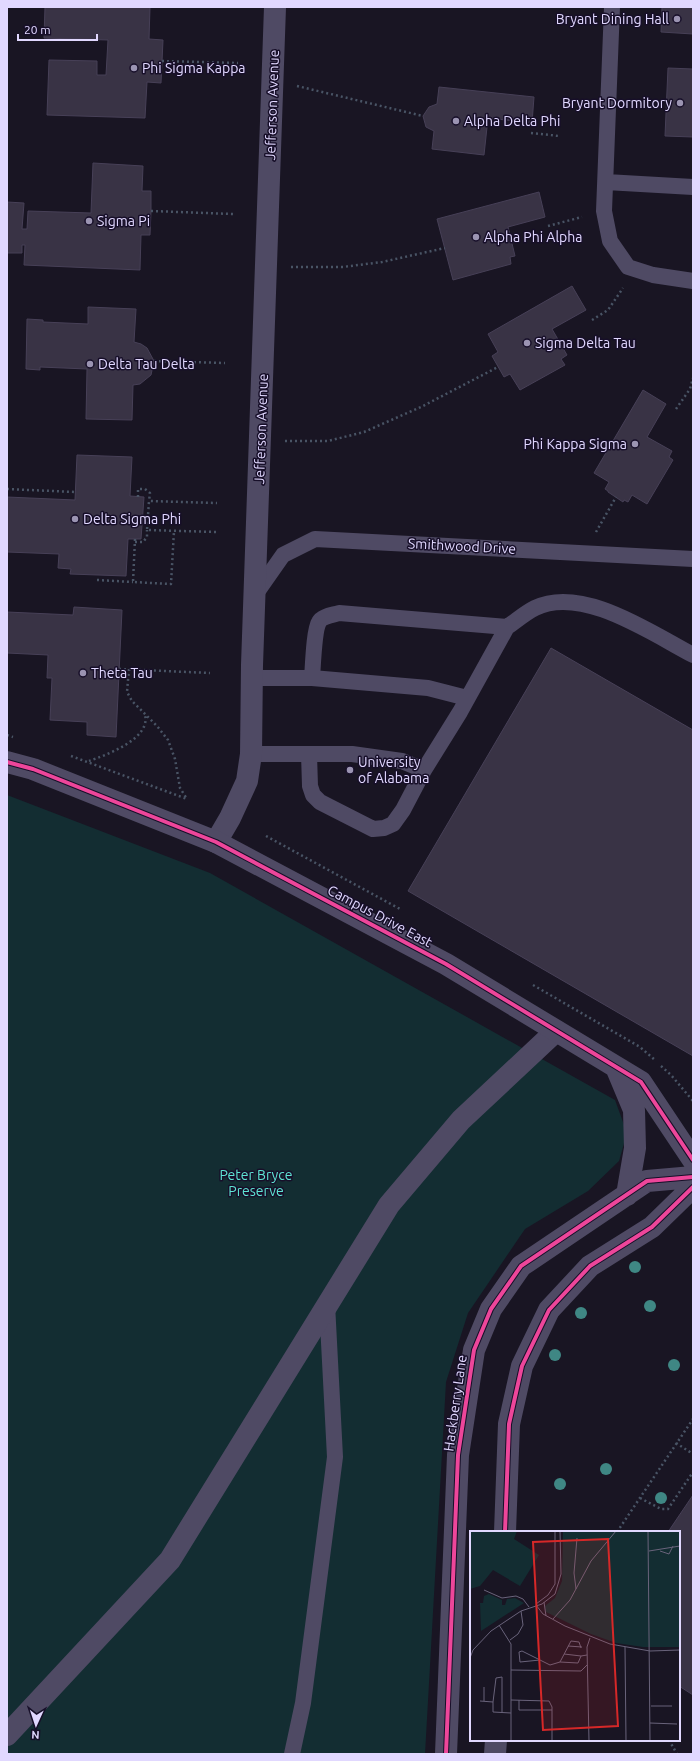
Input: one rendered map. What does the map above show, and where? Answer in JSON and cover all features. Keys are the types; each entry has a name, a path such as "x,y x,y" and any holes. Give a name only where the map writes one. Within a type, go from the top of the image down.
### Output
{"street":[{"name":"Jefferson Avenue","path":"216,842 230,818 247,781 251,754 252,678 275,7"},
{"name":"Campus Drive East","path":"7,762 33,769 216,842 446,964 640,1082 693,1160"},
{"path":"7,1736 170,1560 389,1204 461,1120 556,1030"},
{"path":"616,1067 634,1110 635,1148 627,1195"},
{"name":"Hackberry Lane","path":"446,1754 458,1455 474,1350 491,1309 521,1266 647,1181 693,1177"},
{"path":"505,1531 510,1424 522,1366 549,1310 590,1266 652,1228 693,1187"},
{"path":"495,1754 496,1741"}],"lane":[{"path":"612,7 604,211 610,241 628,267 653,275 693,280"},
{"path":"606,182 693,187"},
{"name":"Smithwood Drive","path":"255,595 283,554 315,539 693,559"},
{"path":"309,754 310,786 313,795 320,802 373,829 384,828 393,824 404,810 424,770 507,627 535,608 546,604 568,602 587,604 605,609 693,655"},
{"path":"312,678 316,634 319,622 325,617 339,613 507,627"},
{"path":"252,678 312,678 428,688 467,698"},
{"path":"251,754 352,754 402,761 424,770"},
{"path":"292,1754 303,1703 335,1457 327,1304"}],"path":[{"path":"162,61 238,63"},
{"path":"273,81 423,116"},
{"path":"531,133 559,136"},
{"path":"151,211 233,214"},
{"path":"548,226 582,217"},
{"path":"266,266 343,267 382,262 445,248"},
{"path":"592,320 608,310 618,297 625,284"},
{"path":"154,361 225,363"},
{"path":"260,440 328,442 364,432 421,407 498,367"},
{"path":"676,409 690,389 693,378"},
{"path":"7,489 75,492"},
{"path":"135,542 143,542 147,537 150,493 145,489 138,489 138,497"},
{"path":"584,553 616,497"},
{"path":"149,501 217,503"},
{"path":"147,530 216,532"},
{"path":"97,580 171,584 174,531"},
{"path":"133,582 136,538"},
{"path":"119,669 210,673"},
{"path":"68,755 187,799 180,788 175,759 168,740 132,701 127,692 129,669"},
{"path":"88,762 124,746 140,733 145,728 147,721 145,714"},
{"path":"7,735 14,737"},
{"path":"618,1531 676,1442 693,1419"},
{"path":"676,1442 693,1454"},
{"path":"640,1498 661,1509 668,1509 693,1472"},
{"path":"670,1741 677,1754"}],"green space":[{"name":"Peter Bryce Preserve","path":"7,795 210,873 615,1100 627,1133 619,1161 588,1191 525,1229 468,1313 446,1382 425,1754 7,1754"}],"building":[{"name":"Phi Sigma Kappa","path":"45,7 150,7 149,39 163,40 161,83 147,82 145,118 47,115 49,60 97,61 97,75 106,75 108,40 44,38"},
{"name":"Bryant Dining Hall","path":"662,7 693,7 693,34 661,32"},
{"name":"Bryant Dormitory","path":"668,68 693,69 693,137 665,136"},
{"name":"Alpha Delta Phi","path":"439,87 534,97 532,123 488,118 484,155 432,149 434,131 426,127 423,116 429,107 437,104"},
{"name":"Sigma Pi","path":"93,163 143,166 142,191 151,191 151,211 150,235 141,235 140,270 24,265 25,245 22,245 22,253 7,253 7,202 24,203 22,229 27,229 28,211 91,213"},
{"name":"Alpha Phi Alpha","path":"539,192 545,217 508,227 515,256 510,257 511,264 453,280 437,219"},
{"name":"Sigma Delta Tau","path":"572,286 586,310 552,329 567,355 561,359 565,365 520,390 510,374 504,377 492,356 498,352 488,334"},
{"name":"Delta Tau Delta","path":"88,307 136,309 134,342 147,348 154,361 151,375 140,384 133,385 132,420 86,419 87,369 40,367 40,370 26,369 27,319 43,320 43,322 88,324"},
{"name":"Phi Kappa Sigma","path":"643,390 666,404 647,437 672,451 669,457 673,460 647,504 632,495 628,502 624,500 623,502 605,489 609,482 594,473"},
{"name":"Delta Sigma Phi","path":"77,455 132,457 130,496 144,497 141,539 128,539 126,576 70,574 71,569 58,568 59,554 7,552 7,497 75,500"},
{"name":"Theta Tau","path":"74,607 122,610 116,737 87,735 87,722 50,720 52,678 47,678 48,655 7,653 7,612 73,615"},
{"path":"551,648 693,730 693,1056 408,891"},
{"path":"693,1495 693,1695 680,1687 680,1531 669,1531"}],"cycle path":[{"path":"7,762 33,769 216,842 446,964 641,1082 693,1160"},
{"path":"446,1754 458,1455 474,1350 491,1309 521,1266 647,1181 693,1177"},
{"path":"505,1531 509,1424 522,1366 549,1310 590,1266 652,1227 693,1187"}],"place":[{"name":"Bryant Dining Hall","path":"677,19"},
{"name":"Phi Sigma Kappa","path":"134,68"},
{"name":"Bryant Dormitory","path":"680,103"},
{"name":"Alpha Delta Phi","path":"456,121"},
{"name":"Sigma Pi","path":"89,221"},
{"name":"Alpha Phi Alpha","path":"476,237"},
{"name":"Sigma Delta Tau","path":"527,343"},
{"name":"Delta Tau Delta","path":"90,364"},
{"name":"Phi Kappa Sigma","path":"635,444"},
{"name":"Delta Sigma Phi","path":"75,519"},
{"name":"Theta Tau","path":"83,673"},
{"name":"University of Alabama","path":"350,770"}]}
